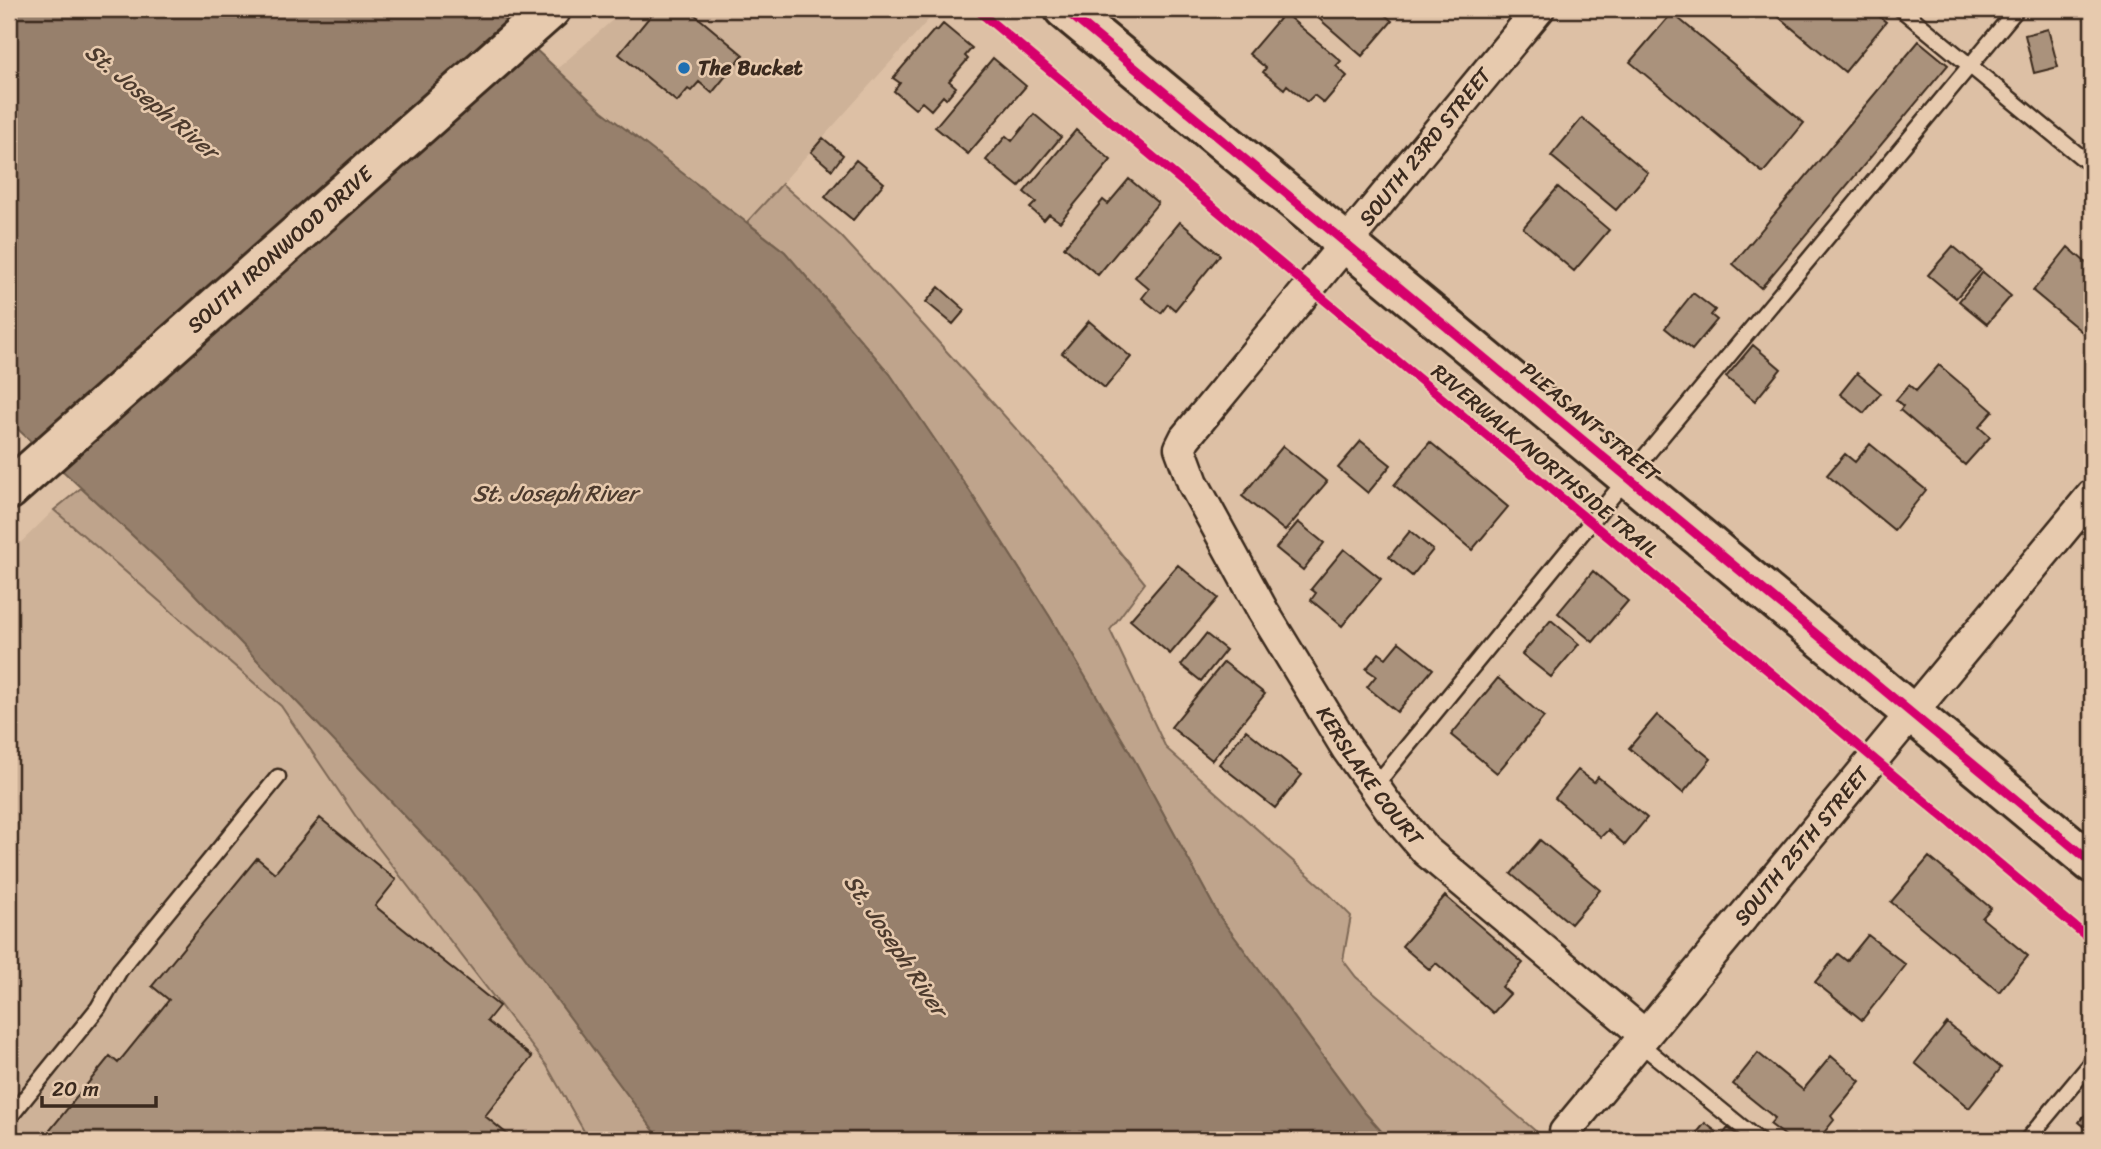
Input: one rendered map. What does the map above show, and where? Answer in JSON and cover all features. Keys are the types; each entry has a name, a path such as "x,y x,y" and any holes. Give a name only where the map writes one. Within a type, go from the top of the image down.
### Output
{"street":[{"name":"SOUTH IRONWOOD DRIVE","path":"9,490 551,9"},
{"name":"PLEASANT STREET","path":"1064,9 2092,863"},
{"name":"SOUTH 23RD STREET","path":"1180,448 1194,427 1539,9"},
{"name":"KERSLAKE COURT","path":"1180,448 1193,483 1264,611 1346,749 1390,808 1426,850 1642,1039"},
{"name":"SOUTH 25TH STREET","path":"1565,1132 2092,495"}],"lane":[{"path":"1901,9 2092,166"},
{"path":"1374,787 2017,9"},
{"path":"9,1118 98,1008 120,970 278,777"},
{"path":"1642,1039 1758,1140"},
{"path":"2027,1140 2092,1062"}],"shaded area":[{"path":"625,9 938,9 747,222 602,111 557,69"},
{"path":"782,184 841,236 923,325 1060,478 1145,583 1110,630 1166,748 1351,916 1343,960 1356,977 1546,1140 1389,1140 1365,1113 1219,916 1135,761 1050,617 969,490 890,374 785,252 747,222"},
{"path":"81,488 186,585 477,892 661,1140 589,1140 547,1066 367,833 281,706 54,510"},
{"path":"54,510 281,706 367,833 547,1066 589,1140 9,1140 9,554"}],"water":[{"name":"St. Joseph River","path":"9,9 492,9 602,111 785,252 890,374 969,490 1050,617 1135,761 1219,916 1365,1113 1389,1140 661,1140 477,892 186,585 9,421"}],"building":[{"name":"The Bucket","path":"656,9 688,9 743,55 712,93 699,82 691,91 688,89 677,102 619,54"},
{"path":"1308,9 1385,9 1383,13 1392,21 1362,56"},
{"path":"1769,9 1870,9 1886,22 1845,72"},
{"path":"1284,13 1341,61 1336,66 1347,76 1324,103 1314,95 1307,102 1287,85 1284,89 1263,72 1266,68 1249,54"},
{"path":"1672,13 1804,123 1763,173 1630,62"},
{"path":"943,24 972,48 965,56 968,59 949,81 956,87 946,99 943,96 931,110 922,102 915,109 894,91 900,83 893,78 935,29 937,31"},
{"path":"2048,29 2058,67 2034,73 2025,35"},
{"path":"1919,41 1948,65 1761,288 1733,264"},
{"path":"993,58 1026,86 968,154 935,127"},
{"path":"1034,114 1061,137 1019,187 986,160 1006,136 1012,141"},
{"path":"1582,118 1648,173 1616,210 1551,156"},
{"path":"1076,130 1111,160 1060,222 1049,214 1044,220 1030,208 1036,202 1024,192"},
{"path":"823,138 843,155 832,170 811,152"},
{"path":"856,160 884,183 853,220 825,197"},
{"path":"1129,179 1158,203 1098,275 1064,247 1103,200 1108,204"},
{"path":"1558,187 1609,230 1574,271 1523,228"},
{"path":"1180,222 1220,255 1175,310 1168,304 1161,313 1142,298 1149,289 1135,277"},
{"path":"1953,246 1981,270 1956,298 1928,275"},
{"path":"2068,247 2092,268 2092,329 2087,336 2033,291"},
{"path":"1983,272 2011,296 1987,324 1959,301"},
{"path":"939,287 965,310 953,324 926,302"},
{"path":"1693,293 1715,310 1711,315 1717,320 1692,350 1665,328"},
{"path":"1089,321 1131,357 1105,388 1062,353"},
{"path":"1753,345 1781,369 1755,401 1726,377"},
{"path":"1939,365 1993,411 1979,427 1990,437 1965,465 1900,410 1903,406 1896,400 1909,385 1916,391"},
{"path":"1857,373 1881,393 1864,413 1840,394"},
{"path":"1361,441 1391,465 1368,493 1338,468"},
{"path":"1430,442 1508,507 1472,550 1394,485"},
{"path":"1870,444 1926,490 1894,530 1827,475 1845,454 1855,462"},
{"path":"1283,446 1327,482 1285,531 1242,496"},
{"path":"1298,522 1324,543 1303,570 1276,548"},
{"path":"1410,531 1433,550 1412,576 1389,557"},
{"path":"1344,549 1381,579 1342,626 1311,600 1316,593 1311,589"},
{"path":"1178,565 1218,598 1170,654 1130,620"},
{"path":"1593,571 1628,601 1593,642 1558,613"},
{"path":"1551,620 1579,644 1551,677 1522,654"},
{"path":"1206,634 1226,650 1201,681 1181,665"},
{"path":"1399,642 1433,669 1397,712 1367,687 1376,676 1366,669 1379,653 1386,658"},
{"path":"1224,662 1265,694 1212,760 1171,727"},
{"path":"1498,678 1544,717 1497,773 1451,735"},
{"path":"1657,715 1711,759 1683,793 1629,748"},
{"path":"1246,730 1302,775 1275,808 1219,764"},
{"path":"1578,770 1594,782 1598,777 1647,818 1625,845 1608,830 1601,837 1555,798"},
{"path":"320,818 396,880 375,906 499,1006 487,1021 532,1057 485,1116 507,1134 502,1140 42,1140 110,1056 118,1063 169,1000 152,986 257,858 275,873"},
{"path":"1540,840 1600,890 1571,924 1511,874"},
{"path":"1929,857 1991,908 1982,918 2028,956 1999,992 1891,902"},
{"path":"1445,896 1523,963 1502,987 1510,994 1493,1013 1436,963 1430,970 1402,946"},
{"path":"1868,935 1906,965 1862,1020 1815,982 1838,954 1847,961"},
{"path":"1947,1023 2001,1068 1969,1108 1915,1063"},
{"path":"1758,1053 1803,1090 1831,1056 1860,1081 1831,1116 1834,1120 1818,1140 1791,1140 1770,1124 1775,1118 1733,1084"},
{"path":"2092,1106 2092,1133 2079,1122"},
{"path":"1705,1123 1722,1136 1728,1128 1744,1140 1691,1140"}],"cycle path":[{"name":"RIVERWALK/NORTHSIDE TRAIL","path":"976,9 2092,941"},
{"path":"1064,9 2092,863"}],"place":[{"name":"The Bucket","path":"684,68"}]}
